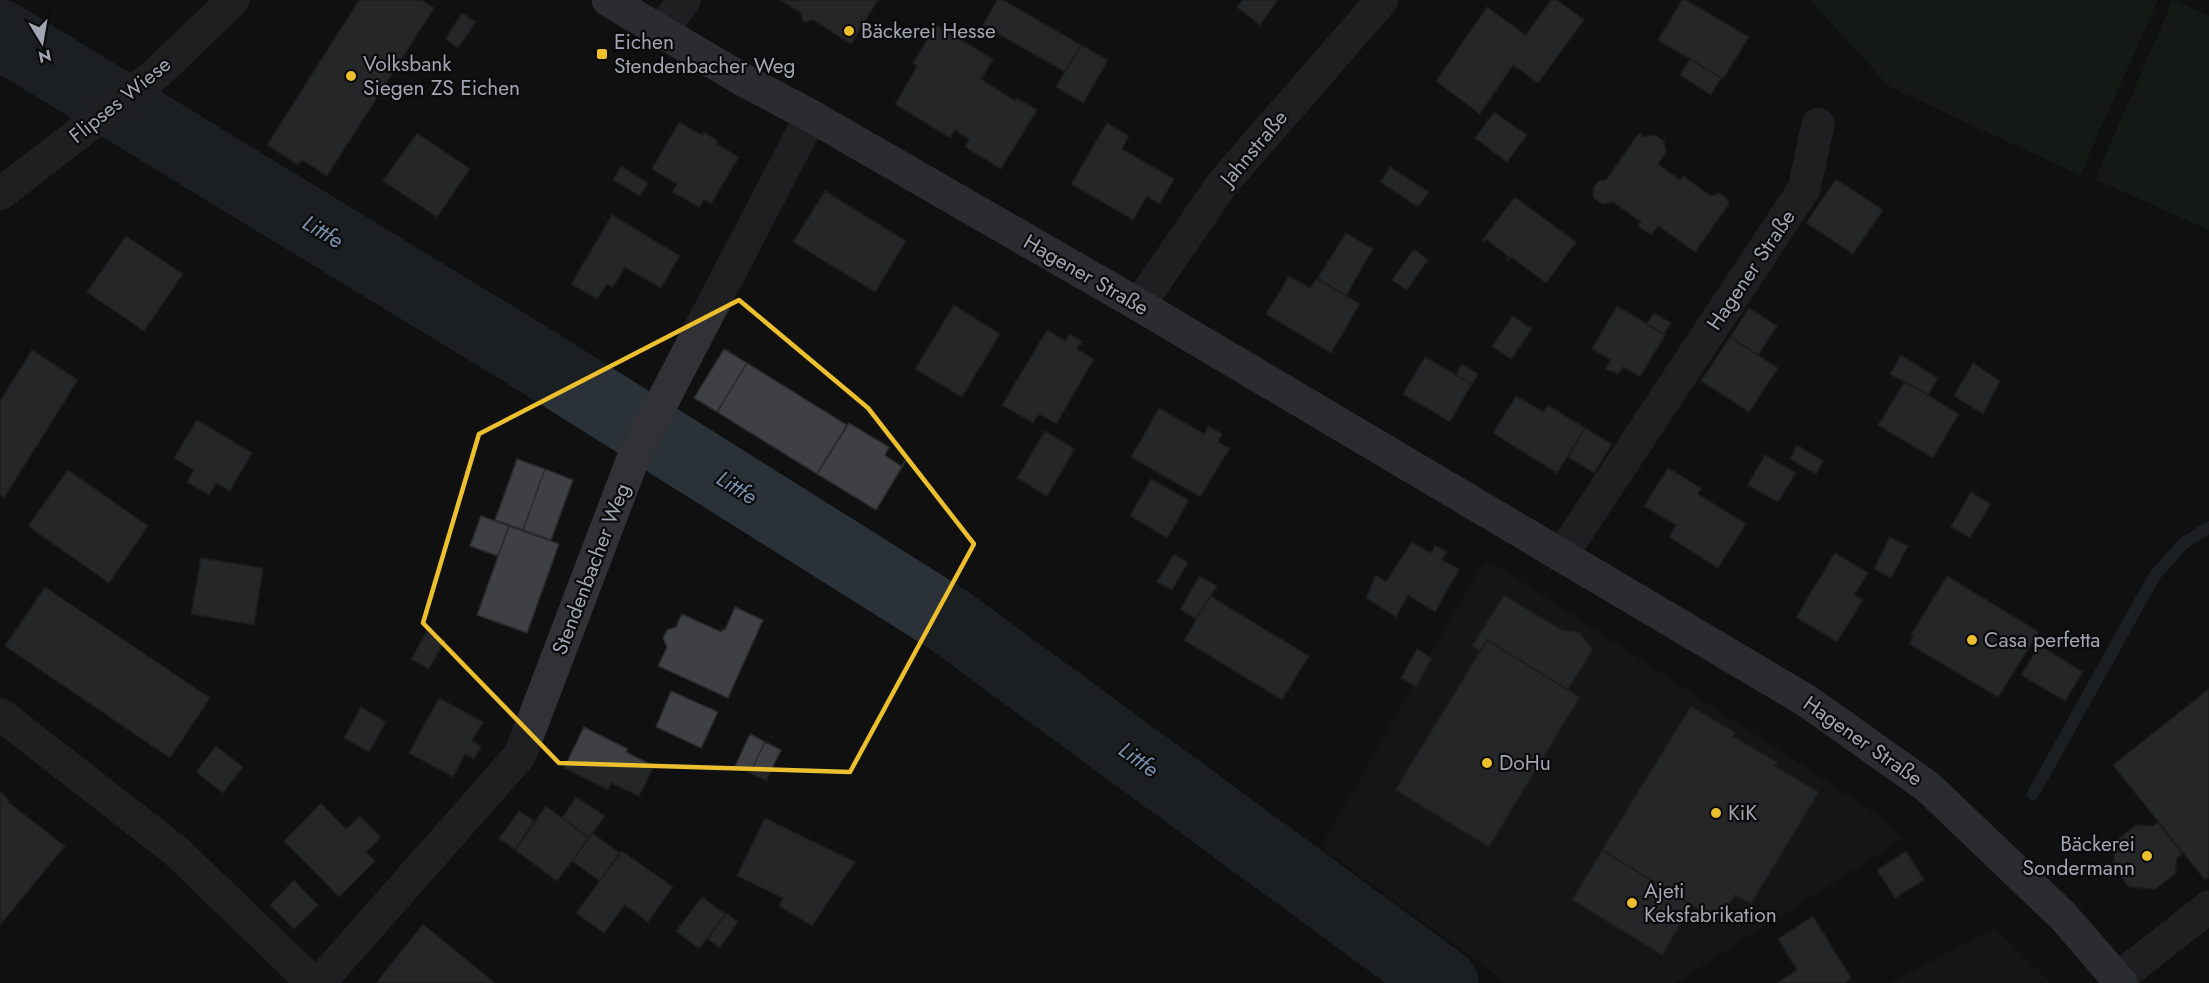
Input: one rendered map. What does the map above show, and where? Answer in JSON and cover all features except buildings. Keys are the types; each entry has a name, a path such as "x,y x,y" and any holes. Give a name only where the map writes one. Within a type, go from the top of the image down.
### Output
{"main road":[{"name":"Hagener Straße","path":"608,0 1139,306 1808,701 1928,787 2064,917 2119,981"}],"street":[{"name":"Flipses Wiese","path":"0,194 156,74 233,0"},
{"path":"661,32 684,0"},
{"name":"Jahnstraße","path":"1139,306 1222,184 1382,0"},
{"name":"Stendenbacher Weg","path":"319,983 520,755 634,456 811,116"},
{"name":"Hagener Straße","path":"1561,556 1804,189 1818,124"},
{"path":"0,714 176,851 313,983"},
{"path":"2119,981 2209,906"}],"highlighted area":[{"path":"739,300 868,408 974,544 850,772 559,763 423,623 479,434"}],"shaded area":[{"path":"1810,0 2158,0 2080,175 1890,87"},
{"path":"2173,0 2209,16 2209,230 2095,179"},
{"path":"1490,561 1876,814 1904,838 1675,983 1507,983 1321,847 1479,569"},
{"path":"1995,928 2051,983 1890,983"}],"waterway":[{"name":"Littfe","path":"0,34 538,362 947,619 1444,983"},
{"path":"2033,794 2155,575 2183,544 2209,527"}],"place":[{"name":"Bäckerei Hesse","path":"849,31"},
{"name":"Eichen Stendenbacher Weg","path":"602,54"},
{"name":"Volksbank Siegen ZS Eichen","path":"351,76"},
{"name":"Casa perfetta","path":"1972,640"},
{"name":"DoHu","path":"1487,763"},
{"name":"KiK","path":"1716,813"},
{"name":"Bäckerei Sondermann","path":"2147,856"},
{"name":"Ajeti Keksfabrikation","path":"1632,903"}]}
